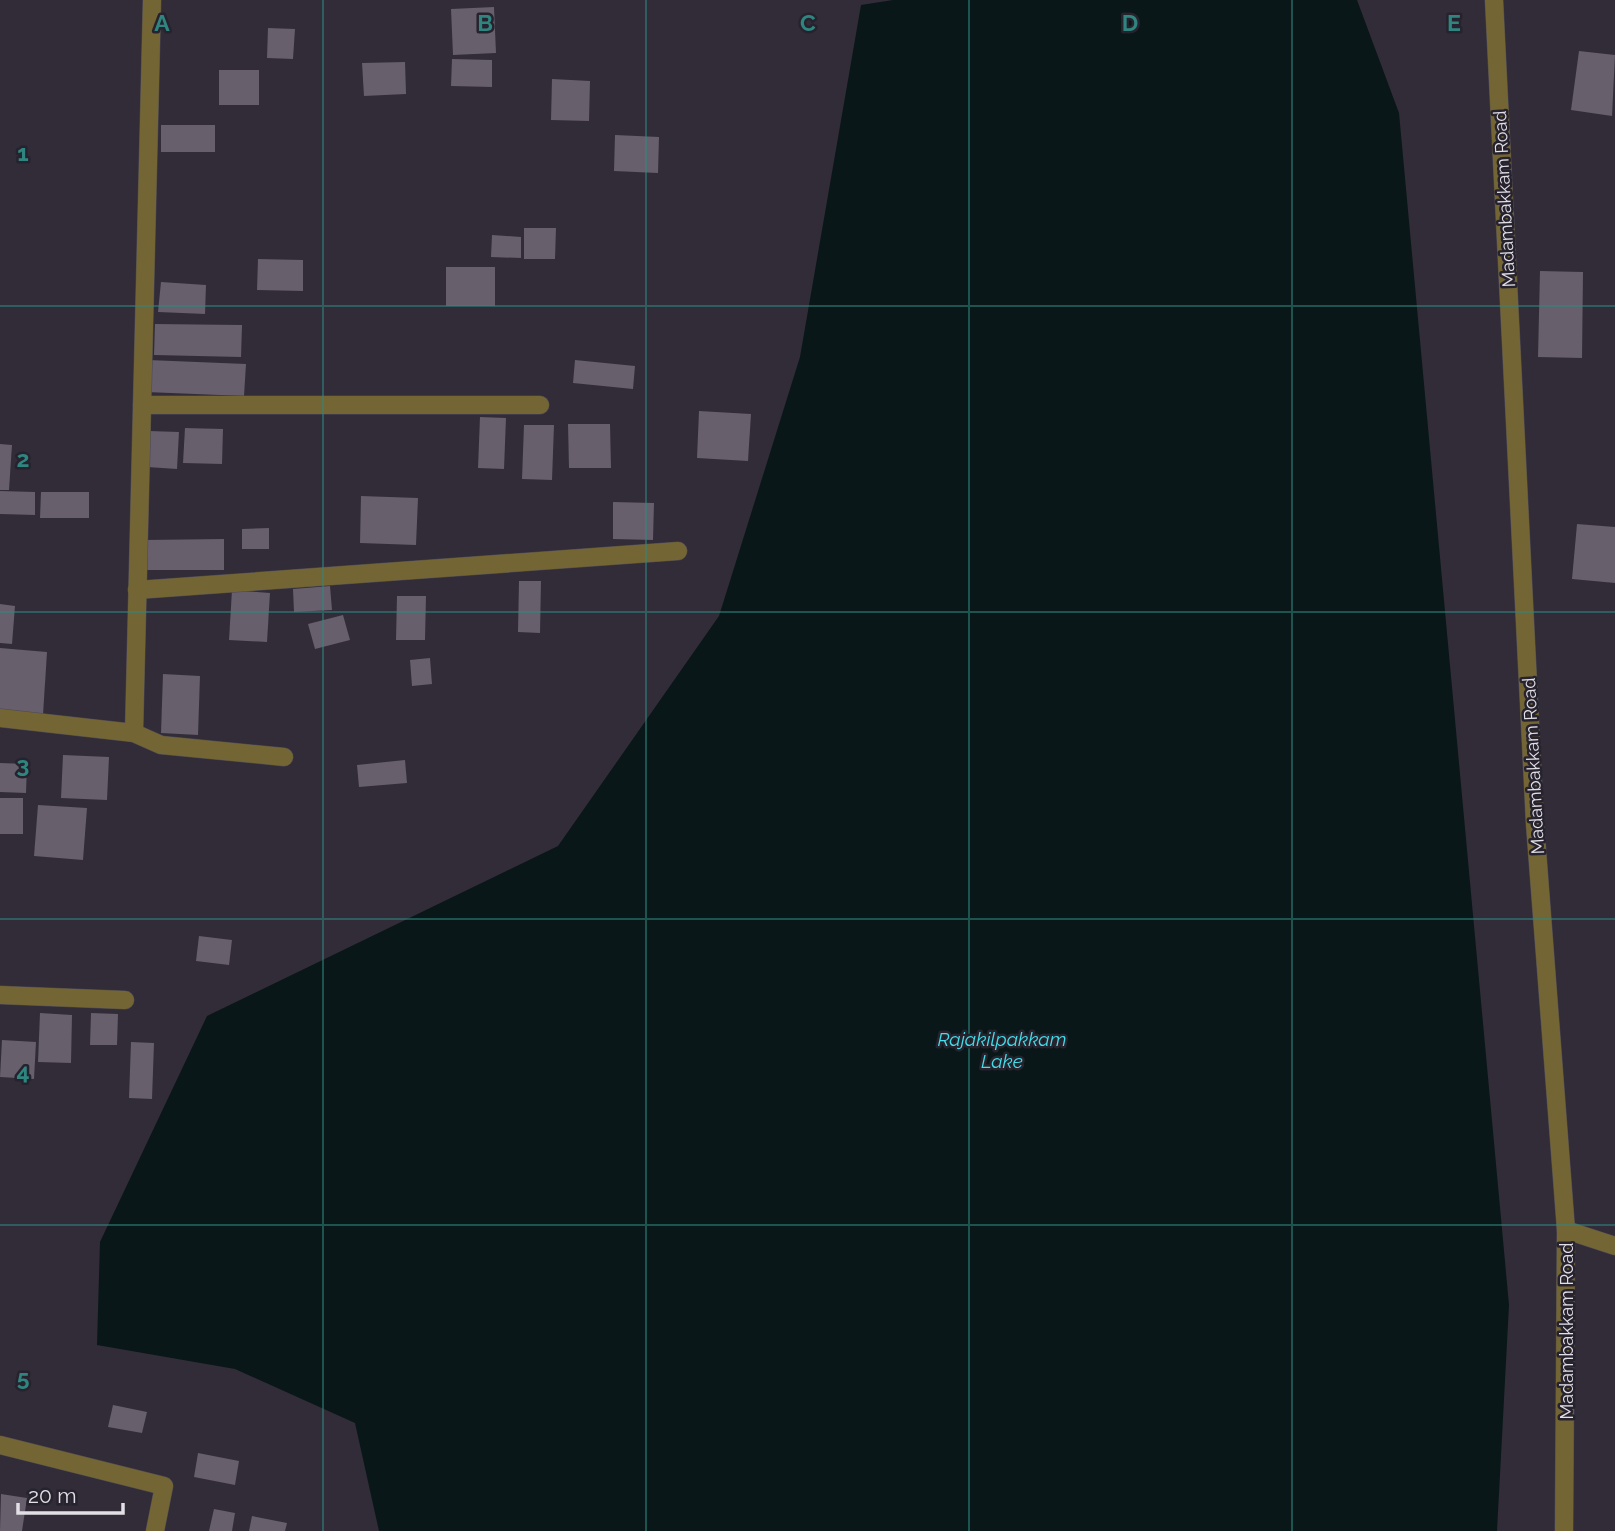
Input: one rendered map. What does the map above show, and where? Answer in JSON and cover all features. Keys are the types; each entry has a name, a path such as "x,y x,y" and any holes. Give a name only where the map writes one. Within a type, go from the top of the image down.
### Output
{"street":[{"path":"134,733 152,0"},
{"name":"Madambakkam Road","path":"1494,0 1535,824 1566,1230 1564,1531"},
{"path":"142,405 540,405"},
{"path":"137,590 678,551"},
{"path":"0,718 134,733 161,745 284,757"},
{"path":"0,995 125,1000"},
{"path":"1566,1230 1615,1246"},
{"path":"0,1445 163,1486 155,1531"}],"water":[{"name":"Rajakilpakkam Lake","path":"893,0 1357,0 1399,113 1509,1305 1497,1531 379,1531 355,1423 235,1369 97,1345 100,1242 207,1016 558,846 719,616 800,357 861,5"}],"building":[{"path":"494,7 496,53 453,55 451,9"},
{"path":"268,28 295,29 293,59 267,58"},
{"path":"1579,51 1615,55 1612,116 1571,110"},
{"path":"452,59 492,60 492,87 451,86"},
{"path":"405,62 406,94 364,96 362,63"},
{"path":"219,70 259,70 259,105 219,105"},
{"path":"552,79 590,81 589,121 551,120"},
{"path":"161,125 215,125 215,152 161,152"},
{"path":"615,135 659,137 658,173 614,171"},
{"path":"524,228 556,228 555,259 524,259"},
{"path":"492,235 521,237 521,258 491,257"},
{"path":"258,259 303,260 303,291 257,290"},
{"path":"446,267 495,267 495,306 446,306"},
{"path":"1540,271 1583,272 1582,358 1538,357"},
{"path":"161,282 206,285 205,314 158,312"},
{"path":"155,324 242,325 241,357 154,355"},
{"path":"148,360 246,364 244,396 146,392"},
{"path":"575,360 635,366 633,389 573,383"},
{"path":"699,411 751,414 748,461 697,458"},
{"path":"480,417 506,418 504,469 478,468"},
{"path":"568,424 610,424 611,468 569,468"},
{"path":"524,425 554,425 552,480 522,479"},
{"path":"185,428 223,429 222,464 183,463"},
{"path":"149,431 179,432 177,469 147,467"},
{"path":"0,444 12,445 9,490 0,490"},
{"path":"0,491 35,492 35,515 0,514"},
{"path":"41,492 89,492 89,518 40,518"},
{"path":"361,496 418,498 416,545 360,543"},
{"path":"613,502 654,503 653,540 613,539"},
{"path":"1577,524 1615,527 1615,583 1572,579"},
{"path":"269,528 269,549 242,549 242,529"},
{"path":"224,539 224,570 145,570 144,540"},
{"path":"519,581 541,581 540,633 518,632"},
{"path":"330,586 332,610 294,612 293,589"},
{"path":"232,590 270,593 267,642 229,640"},
{"path":"397,596 426,596 425,640 396,640"},
{"path":"0,604 15,606 12,644 0,643"},
{"path":"343,615 350,640 315,649 308,624"},
{"path":"0,648 47,652 43,715 0,712"},
{"path":"430,658 432,684 412,686 410,660"},
{"path":"163,674 200,676 198,735 161,733"},
{"path":"63,755 109,757 107,800 61,798"},
{"path":"405,760 407,783 359,787 357,765"},
{"path":"0,763 27,764 26,793 0,792"},
{"path":"0,798 23,798 23,834 0,834"},
{"path":"38,805 87,808 83,860 34,856"},
{"path":"199,936 232,940 229,965 196,961"},
{"path":"40,1013 72,1015 71,1063 38,1062"},
{"path":"91,1013 118,1014 117,1045 90,1045"},
{"path":"2,1040 36,1042 34,1079 0,1077"},
{"path":"131,1042 154,1043 152,1099 129,1098"},
{"path":"113,1405 147,1412 142,1433 108,1427"},
{"path":"198,1453 239,1461 235,1485 194,1477"},
{"path":"1,1494 27,1498 22,1531 0,1531"},
{"path":"214,1509 235,1513 232,1531 209,1531"},
{"path":"252,1516 287,1523 285,1531 249,1531"}]}
